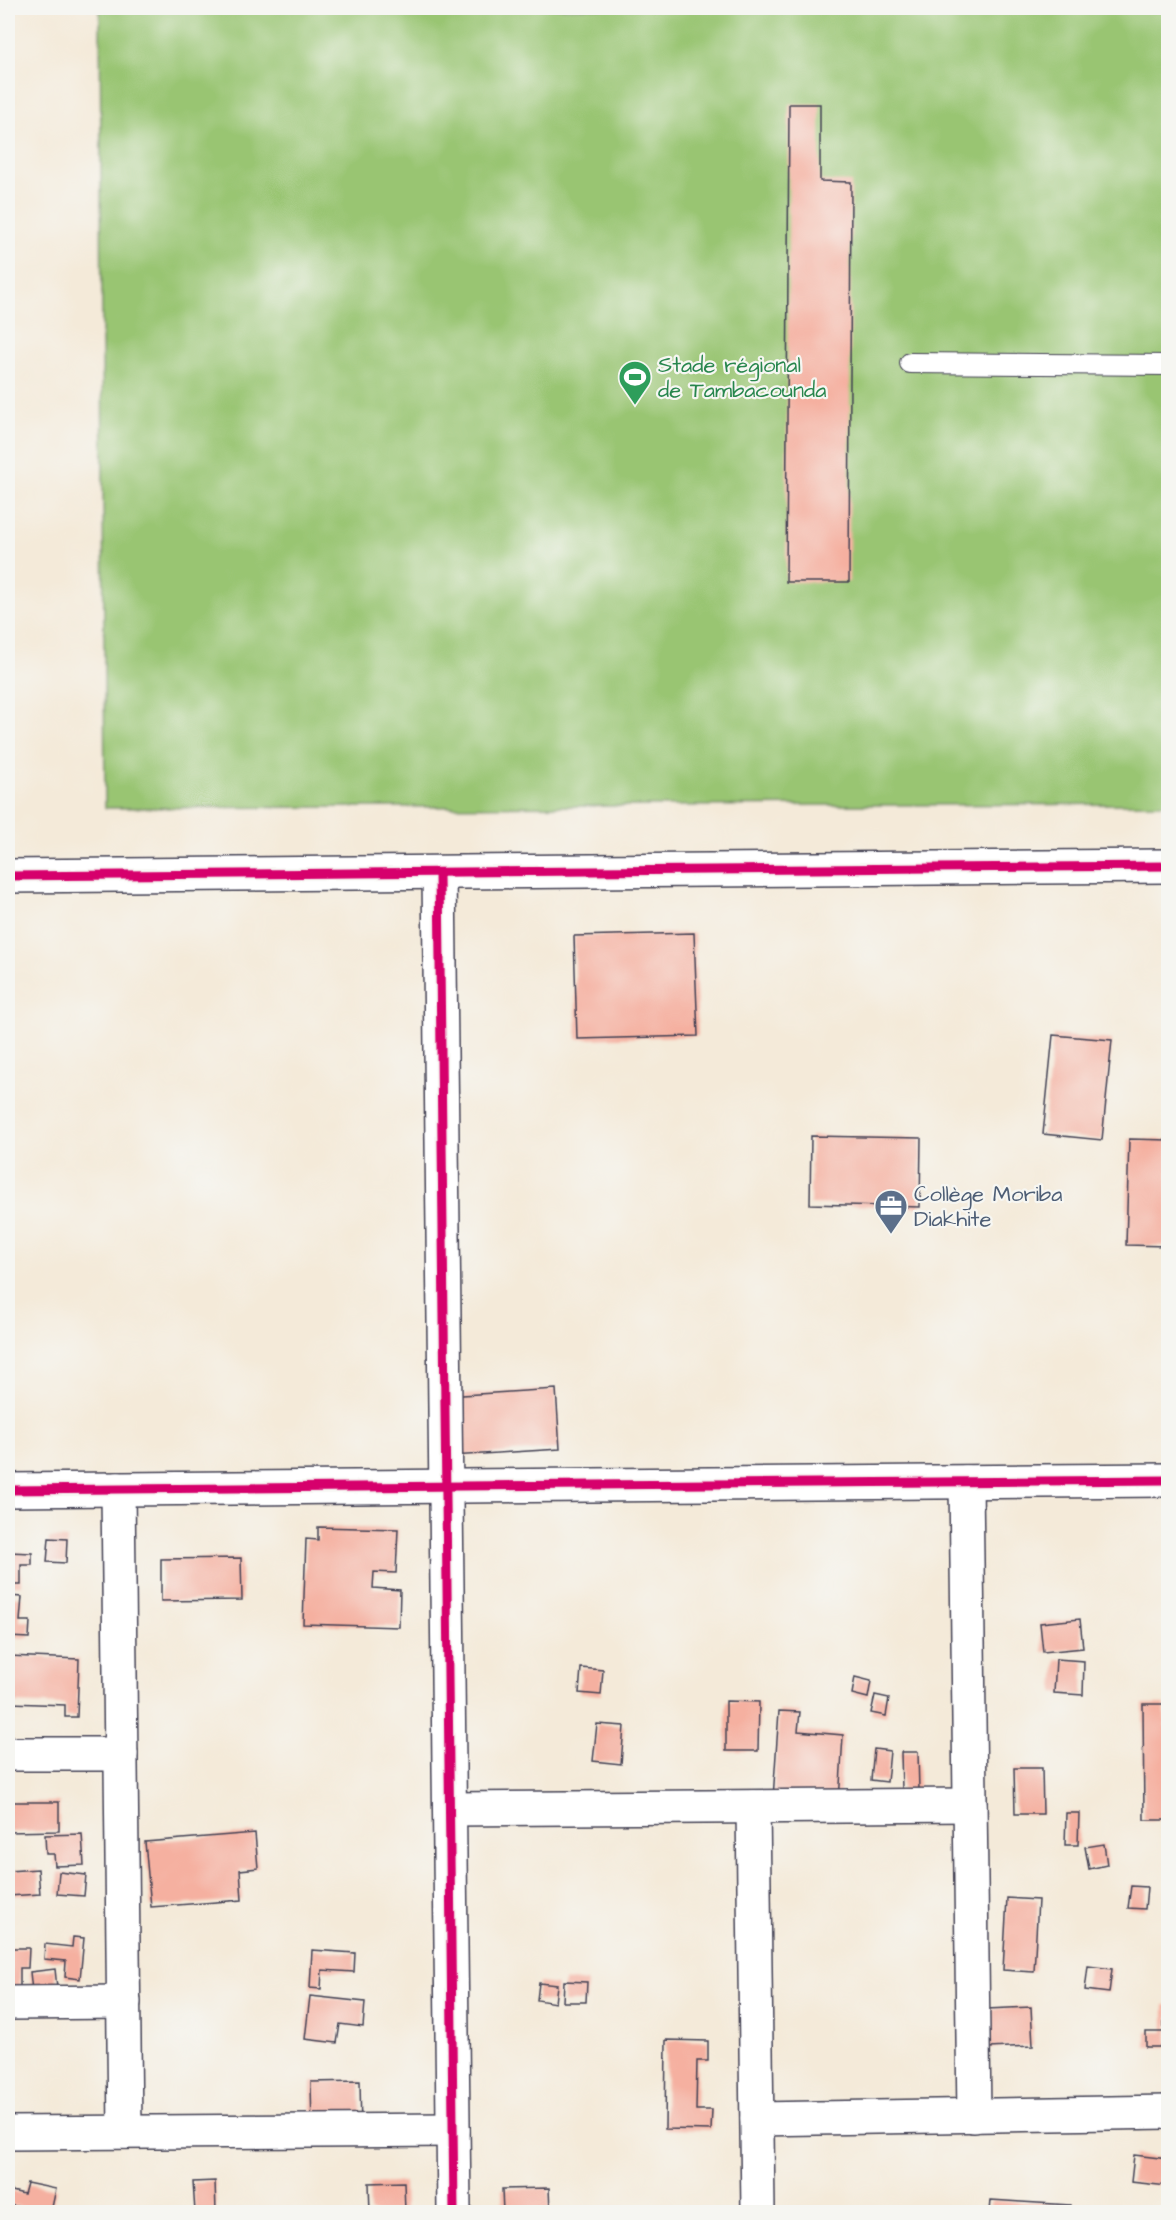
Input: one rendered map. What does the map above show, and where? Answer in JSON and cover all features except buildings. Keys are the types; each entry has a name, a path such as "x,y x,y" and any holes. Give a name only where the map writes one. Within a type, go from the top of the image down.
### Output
{"street":[{"path":"8,876 1168,867"},
{"path":"439,873 454,2212"},
{"path":"8,1490 1168,1480"},
{"path":"966,1482 974,2116"},
{"path":"118,1489 125,2132"},
{"path":"8,1754 121,1754"},
{"path":"450,1809 970,1805"},
{"path":"753,1807 758,2212"},
{"path":"8,2003 124,2002"},
{"path":"757,2119 1168,2112"},
{"path":"8,2133 453,2130"}],"lane":[{"path":"910,363 1168,365"}],"green space":[{"name":"Stade régional de Tambacounda","path":"100,8 1168,8 1168,804 105,808"}],"cycle path":[{"path":"8,876 1168,866"},
{"path":"439,873 454,2212"},
{"path":"8,1490 1168,1480"}],"place":[{"name":"Stade régional de Tambacounda","path":"635,406"},
{"name":"Collège Moriba Diakhite","path":"891,1235"}]}
